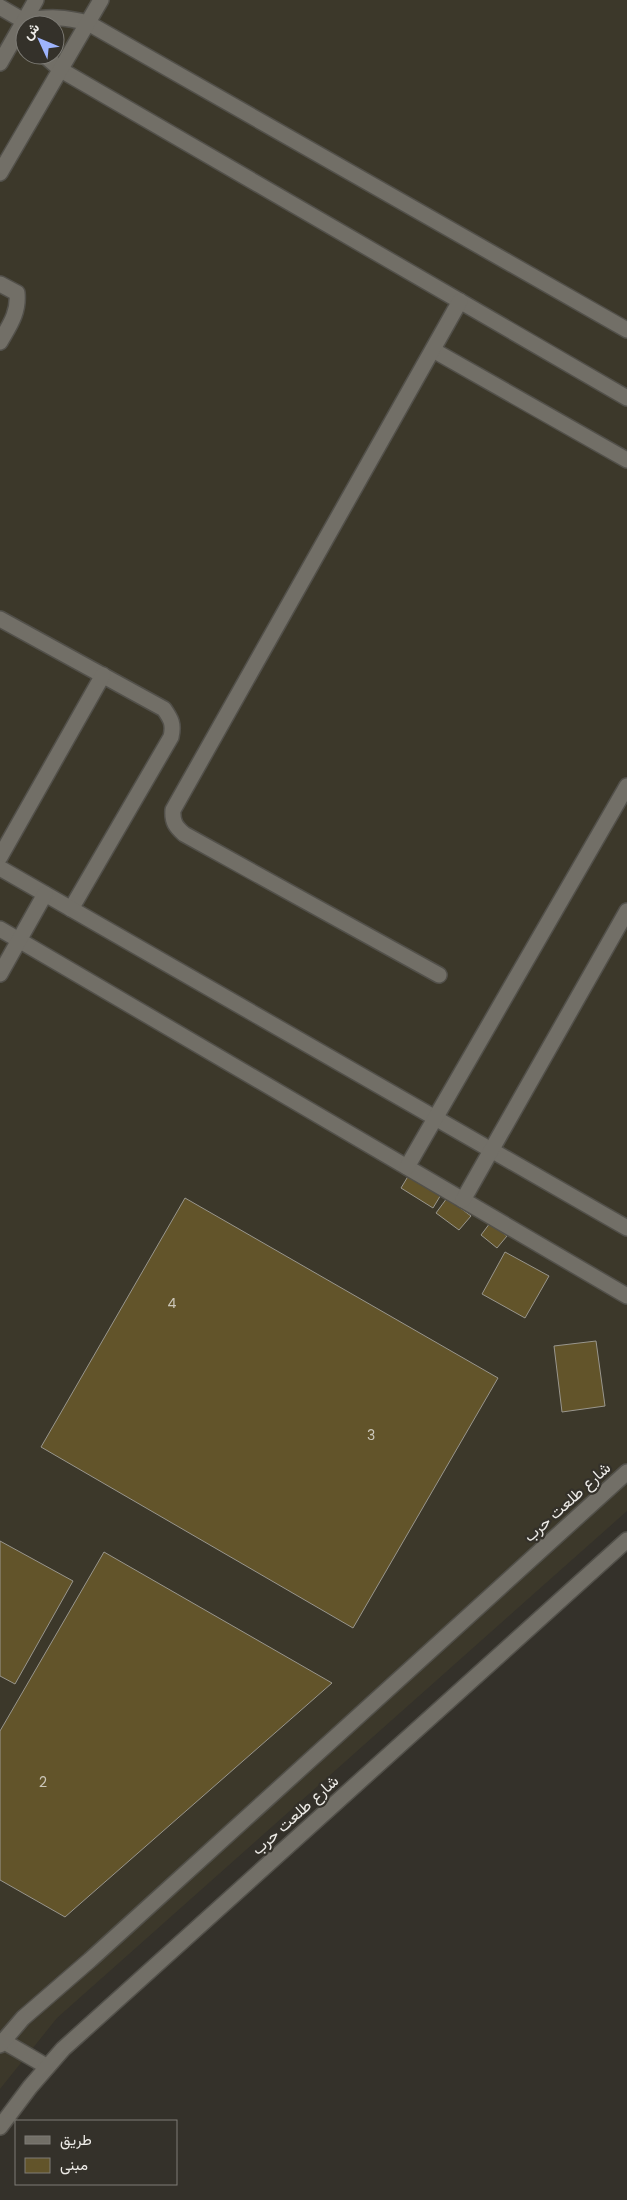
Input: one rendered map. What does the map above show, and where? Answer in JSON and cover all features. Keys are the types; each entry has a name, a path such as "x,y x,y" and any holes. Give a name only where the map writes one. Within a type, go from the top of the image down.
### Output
{"main road":[{"path":"29,15 36,0"},
{"path":"0,173 101,0"},
{"path":"0,6 15,16"},
{"path":"65,17 88,23 627,330"},
{"path":"0,63 15,39"},
{"path":"55,65 627,398"},
{"path":"0,284 17,293 18,304 15,317 0,342"},
{"path":"439,975 184,834 177,828 172,819 173,810 460,302"},
{"path":"433,350 627,460"},
{"path":"0,619 164,709 172,719 172,736 71,909"},
{"path":"0,857 103,675"},
{"path":"407,1167 627,786"},
{"path":"0,868 627,1228"},
{"path":"0,974 45,894"},
{"path":"463,1200 627,911"},
{"path":"0,930 627,1296"},
{"name":"شارع طلعت حرب","path":"1,2042 23,2018 90,1960 627,1472"},
{"name":"شارع طلعت حرب","path":"0,2127 5,2108 115,2000 627,1540"},
{"path":"1,2042 46,2066"}],"shaded area":[{"path":"0,0 627,0 627,1511 57,2018 0,2089"}],"building":[{"path":"410,1173 442,1193 433,1208 401,1188"},
{"path":"185,1198 498,1378 353,1628 41,1447"},
{"path":"447,1198 471,1216 459,1230 436,1213"},
{"path":"490,1223 507,1236 497,1248 481,1235"},
{"path":"505,1252 549,1276 525,1318 482,1294"},
{"path":"596,1341 605,1406 562,1412 554,1346"},
{"path":"0,1541 73,1581 15,1684 0,1676"},
{"path":"104,1552 332,1683 65,1917 0,1880 0,1731"}]}
